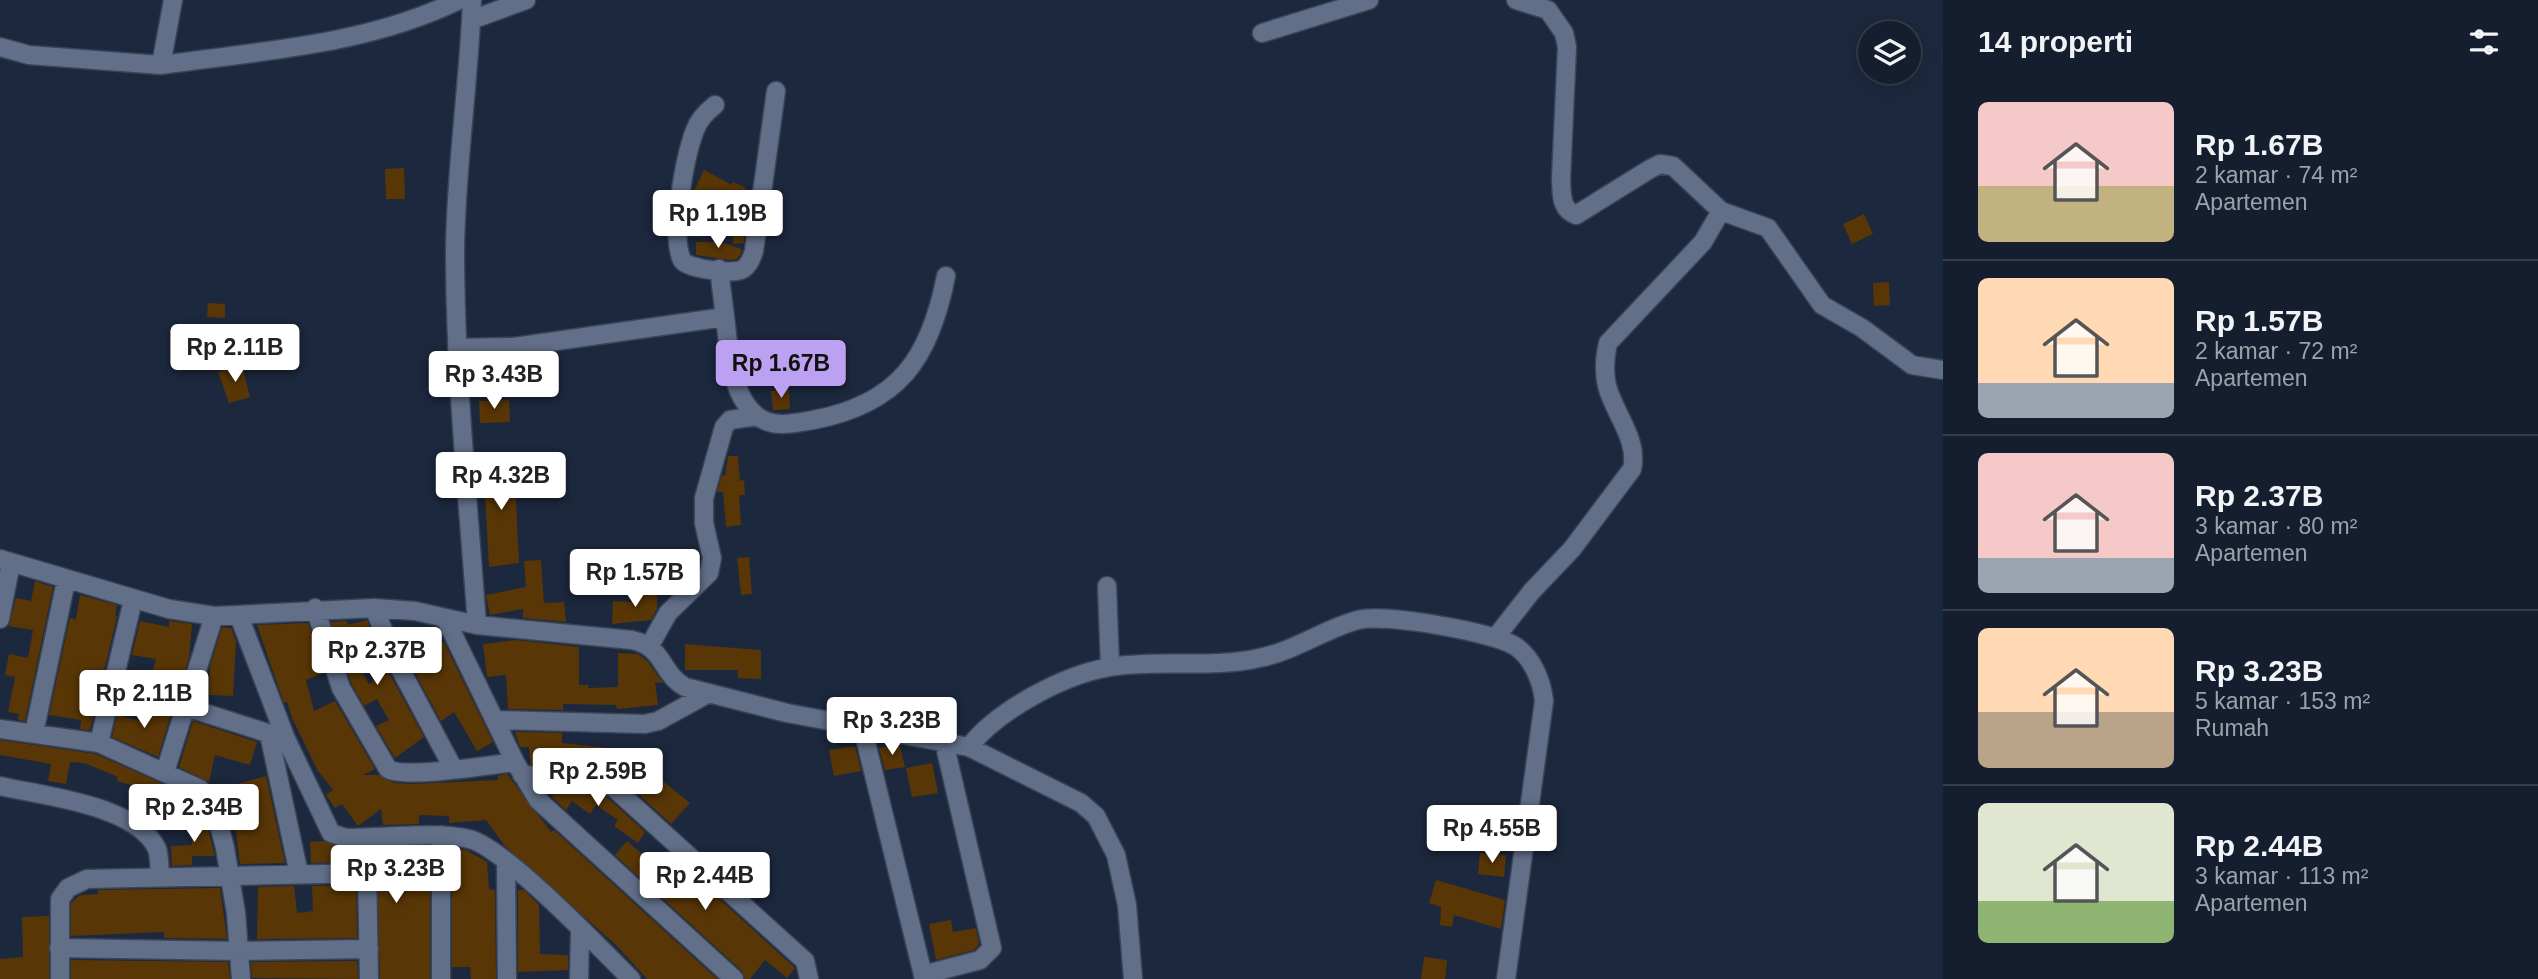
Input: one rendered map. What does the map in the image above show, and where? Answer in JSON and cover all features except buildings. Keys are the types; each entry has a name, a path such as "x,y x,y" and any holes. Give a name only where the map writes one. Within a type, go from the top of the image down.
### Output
{"street":[{"path":"161,65 173,0"},
{"path":"0,47 29,55 161,65 354,37 440,9 459,0"},
{"path":"472,0 456,194 457,348 477,625"},
{"path":"471,20 526,0"},
{"path":"1262,33 1369,0"},
{"path":"1516,0 1555,15 1561,24 1567,47 1562,179 1563,200 1567,210 1576,215 1650,169 1668,164 1685,174 1708,202 1721,211 1768,228 1822,305 1862,328 1912,365 1943,370"},
{"path":"715,105 695,130 678,227 683,263 699,269 741,271 754,251 776,91"},
{"path":"1495,638 1532,590 1572,549 1632,469 1634,456 1631,442 1607,386 1608,343 1703,242 1721,211"},
{"path":"719,269 732,368 740,390 757,416 771,423 786,425 846,413 887,393 913,366 931,336 946,276"},
{"path":"457,348 514,347 725,317"},
{"path":"650,645 668,613 704,580 712,564 704,523 704,498 723,427 730,420 757,416"},
{"path":"0,619 6,561 134,600 214,616 315,608 374,608 477,625 632,640 650,645 680,684 787,713 969,747 1067,794 1096,816 1116,855 1124,884 1133,979"},
{"path":"34,733 66,581"},
{"path":"1107,586 1110,667"},
{"path":"99,743 134,600"},
{"path":"315,608 341,688 385,766 394,773 453,768 519,769 594,777 614,788 805,961 808,979"},
{"path":"374,608 396,661 453,768"},
{"path":"165,772 214,616"},
{"path":"239,616 278,737 299,874"},
{"path":"969,747 991,723 1014,708 1070,681 1110,667 1257,659 1306,644 1345,624 1376,617 1495,638 1522,652 1539,679 1544,701 1506,979"},
{"path":"445,618 519,769 544,808 734,979"},
{"path":"497,720 645,724 658,721 709,693"},
{"path":"187,707 278,737 321,816 335,836 388,839 441,835 474,840 506,860 631,979"},
{"path":"862,726 924,977 981,960 992,948 944,742"},
{"path":"0,729 99,743 192,783 205,795 216,813 230,875 241,979"},
{"path":"0,786 106,811 130,822 143,831 157,850 160,876"},
{"path":"441,835 441,979"},
{"path":"506,860 508,979"},
{"path":"60,979 60,899 68,888 87,879 367,870 369,979"},
{"path":"579,979 580,931"},
{"path":"60,948 240,951 369,949"}]}
